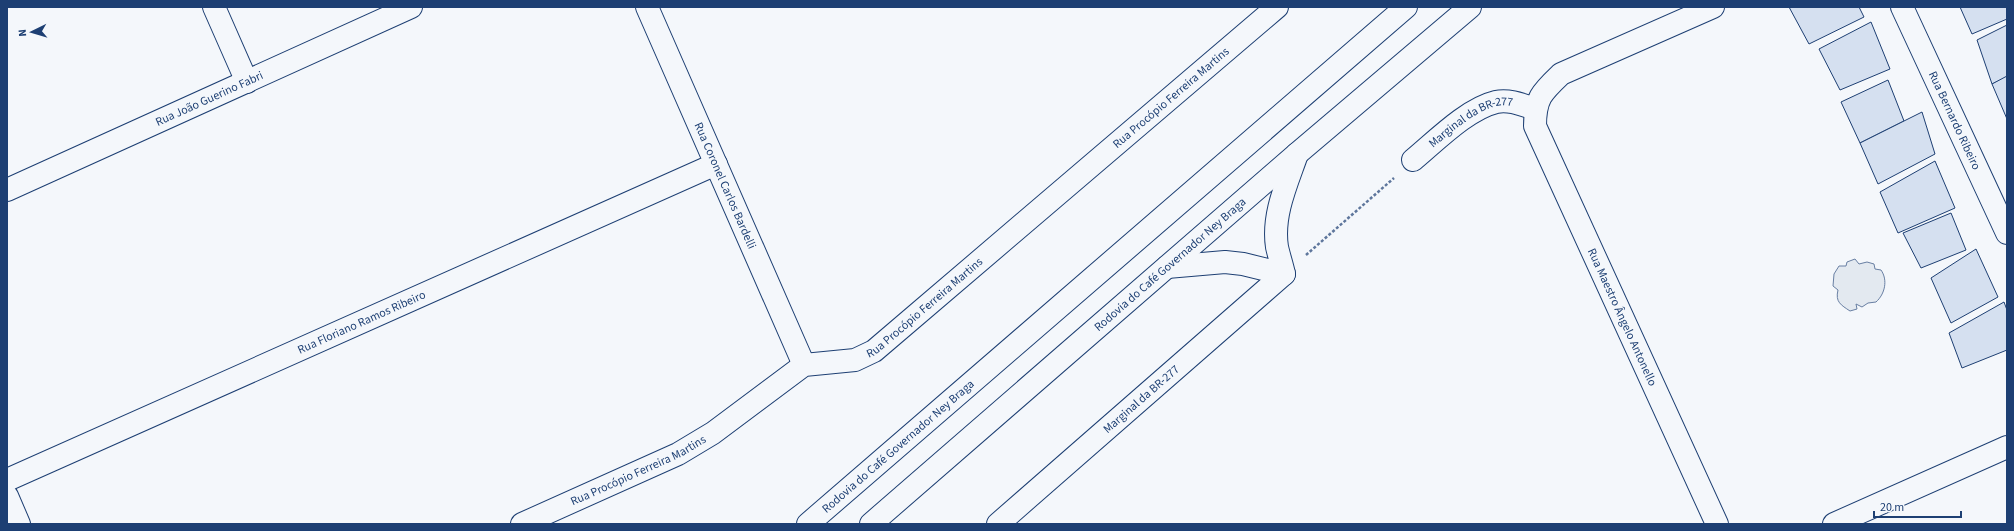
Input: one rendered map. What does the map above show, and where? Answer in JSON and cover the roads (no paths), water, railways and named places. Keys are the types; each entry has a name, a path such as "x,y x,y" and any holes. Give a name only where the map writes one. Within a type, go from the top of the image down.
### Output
{"main road":[{"path":"214,7 247,82"},
{"name":"Rua João Guerino Fabri","path":"7,190 411,7"},
{"name":"Rua Coronel Carlos Bardelli","path":"647,7 804,365"},
{"name":"Rua Procópio Ferreira Martins","path":"522,524 678,454 713,433 804,365 855,360 874,351 1277,7"},
{"name":"Rodovia do Café Governador Ney Braga","path":"808,524 1406,7"},
{"name":"Rodovia do Café Governador Ney Braga","path":"871,524 1298,153 1470,7"},
{"path":"1535,109 1544,91 1561,74 1713,7"},
{"name":"Rua Bernardo Ribeiro","path":"1902,7 2007,233"},
{"name":"Marginal da BR-277","path":"1413,160 1467,116 1480,108 1497,102 1515,103 1535,109"},
{"name":"Rua Maestro Ângelo Antonello","path":"1535,109 1535,126 1541,142 1717,524"},
{"path":"1167,267 1225,262 1243,264 1284,274 1277,247 1276,225 1282,196 1298,153"},
{"name":"Rua Floriano Ramos Ribeiro","path":"7,480 716,164"},
{"name":"Marginal da BR-277","path":"998,524 1284,274"},
{"path":"1834,524 2007,447"},
{"path":"7,496 19,524"}]}
